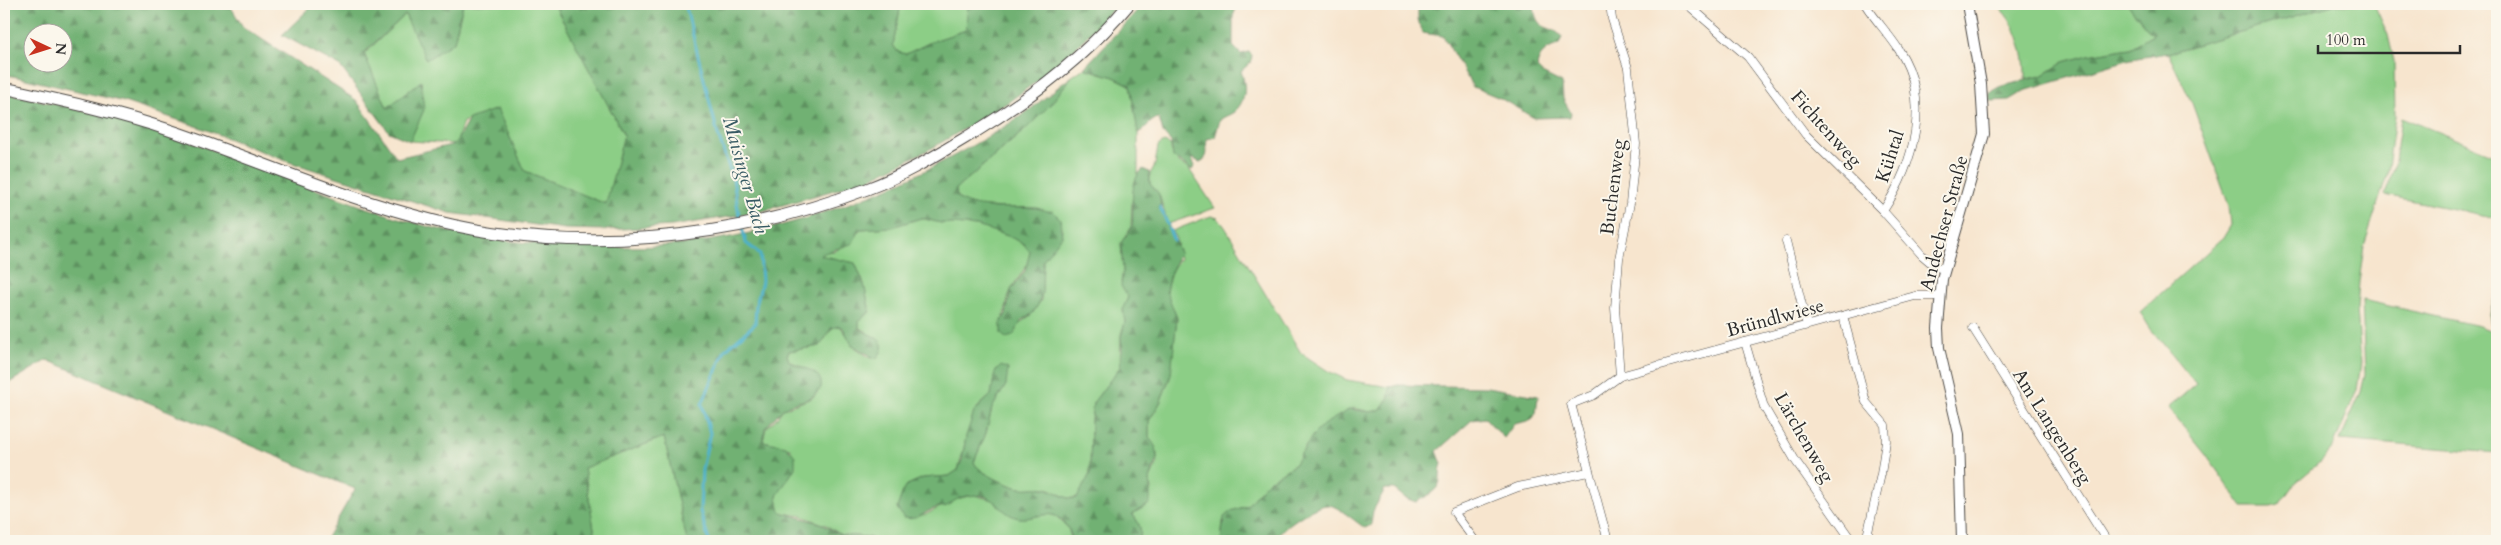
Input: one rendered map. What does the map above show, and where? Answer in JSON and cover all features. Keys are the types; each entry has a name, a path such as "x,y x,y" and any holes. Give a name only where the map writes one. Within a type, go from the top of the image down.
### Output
{"main road":[{"path":"4,88 167,129 365,201 436,222 497,232 563,238 643,238 716,230 804,210 867,189 938,154 1009,111 1070,65 1129,4"}],"street":[{"name":"Buchenweg","path":"1610,4 1612,19 1628,68 1636,144 1630,204 1619,259 1615,308 1620,376"},
{"name":"Fichtenweg","path":"1688,4 1748,57 1806,135 1883,211 1922,256 1936,267 1945,269"},
{"name":"Kühtal","path":"1865,4 1900,51 1907,67 1917,102 1917,122 1912,149 1894,195 1883,211"},
{"name":"Andechser Straße","path":"1962,541 1959,434 1939,348 1940,296 1945,269 1984,134 1981,84 1967,4"},
{"path":"1786,241 1808,325"},
{"name":"Bründlwiese","path":"1620,376 1915,296 1940,296"},
{"path":"1843,316 1866,402 1885,425 1886,441 1881,474 1866,541"},
{"name":"Am Langenberg","path":"1973,328 2107,541"},
{"name":"Lärchenweg","path":"1746,342 1764,407 1795,460 1852,541"},
{"path":"1608,541 1571,404 1594,395 1620,376"},
{"path":"1475,541 1454,512 1518,487 1588,472"}],"green space":[{"path":"4,4 229,4 243,27 356,100 397,158 455,144 469,119 497,109 525,171 606,204 624,135 554,4 901,4 893,45 898,52 906,54 933,41 966,30 968,4 1118,4 1058,66 1007,103 934,147 865,181 759,212 672,226 606,230 565,229 450,213 286,161 199,127 121,101 4,74"},
{"path":"314,4 463,4 454,42 426,60 405,15 364,53 387,108 421,81 424,110 410,141 389,132 340,66 282,35"},
{"path":"463,4 554,4 624,135 606,204 525,171 497,109 463,122 456,144 410,141 423,110 421,82 387,108 364,54 405,15 454,42"},
{"path":"901,4 968,4 966,30 933,41 906,54 898,52 893,45"},
{"path":"1143,4 1238,4 1233,16 1233,46 1241,54 1249,52 1252,55 1251,62 1241,71 1244,82 1243,98 1234,112 1220,120 1215,137 1207,139 1207,155 1205,158 1200,162 1191,158 1195,166 1192,170 1173,157 1171,142 1163,133 1159,118 1156,118 1138,133 1130,85 1114,77 1084,68"},
{"path":"1418,4 1534,4 1537,20 1540,24 1562,37 1559,45 1547,50 1541,56 1537,63 1537,68 1542,73 1562,83 1563,99 1571,113 1570,117 1534,118 1500,98 1473,87 1443,36 1422,33 1418,19"},
{"path":"1995,4 2127,4 2153,35 2130,48 2089,55 2064,62 2042,76 2025,79 2024,59 2014,28 2009,19"},
{"path":"2127,4 2336,4 2168,53 2131,59 2024,91 2009,100 1991,101 1989,95 1999,87 2042,76 2064,62 2089,55 2130,48 2153,35"},
{"path":"2336,4 2374,4 2388,35 2394,61 2395,116 2387,175 2364,246 2359,282 2357,309 2361,363 2357,390 2333,447 2319,463 2294,484 2279,505 2271,507 2243,507 2206,455 2168,408 2196,384 2150,328 2140,312 2223,238 2231,225 2229,206 2192,103 2168,53"},
{"path":"1084,68 1114,77 1130,85 1138,128 1138,173 1132,201 1131,228 1121,243 1123,270 1121,282 1128,297 1123,311 1125,322 1121,334 1120,367 1093,403 1090,474 1079,496 1070,498 1047,488 1015,487 1001,482 976,466 974,462 986,433 992,408 1006,385 995,372 991,395 978,407 972,418 958,470 949,476 923,478 905,486 897,508 900,512 925,515 956,499 974,495 996,501 1007,512 1024,518 1045,513 1056,516 1068,528 1072,541 877,541 868,537 841,535 826,525 802,516 783,513 779,509 777,496 793,470 793,457 790,448 763,441 766,428 783,409 812,398 817,392 803,367 789,361 787,355 789,351 820,346 832,328 840,326 857,349 872,359 866,331 859,328 859,320 870,312 864,284 855,263 820,256 824,252 836,251 861,229 892,227 921,218 941,223 977,226 1008,236 1023,243 1030,252 1025,268 1011,290 1001,323 1019,324 1032,314 1041,300 1043,260 1060,237 1062,226 1060,219 1038,208 982,207 972,205 957,197 956,189 1027,128 1050,105 1071,77"},
{"path":"1071,77 1050,105 1027,128 956,189 957,197 972,204 993,207 1036,208 1053,211 1060,219 1062,236 1043,260 1042,294 1038,305 1032,314 1022,320 1013,336 1006,338 1001,334 1001,323 1006,314 1011,290 1025,271 1030,252 1023,243 1008,236 977,226 941,223 921,218 892,227 861,229 858,231 853,243 820,255 855,263 864,284 870,312 859,320 859,328 878,339 882,347 881,352 876,359 852,345 843,328 839,326 832,328 820,346 789,351 787,355 789,361 815,373 821,382 821,388 812,397 782,409 765,428 763,441 786,446 795,456 795,468 777,496 779,509 783,513 820,523 841,535 868,537 877,541 687,541 664,437 584,468 596,541 325,541 355,489 47,360 4,386 4,92 136,124 211,149 363,207 426,226 482,238 520,242 631,247 685,244 729,237 772,228 856,201 936,165 974,144 1020,117"},
{"path":"2401,117 2497,156 2497,218 2385,195 2395,161"},
{"path":"1164,142 1171,145 1171,150 1179,163 1189,169 1215,208 1168,224 1159,194 1150,184 1150,174 1155,165 1158,146"},
{"path":"1143,169 1149,172 1150,184 1159,194 1162,210 1180,253 1169,277 1166,291 1177,318 1171,374 1160,403 1149,421 1149,437 1155,446 1157,458 1150,479 1150,501 1148,505 1132,514 1140,527 1139,541 1072,541 1071,534 1066,526 1054,515 1029,518 1015,517 990,499 977,495 962,497 947,506 937,507 914,518 904,518 897,508 905,486 923,478 949,476 958,470 974,412 991,395 995,372 1001,366 1008,369 1006,385 992,408 986,433 974,462 976,466 1009,485 1021,488 1044,488 1066,497 1077,498 1090,474 1093,403 1120,367 1121,337 1125,322 1123,308 1128,297 1121,286 1123,270 1121,243 1132,226 1133,188 1138,175"},
{"path":"1211,216 1218,218 1225,227 1301,353 1328,371 1347,380 1390,387 1389,397 1380,410 1370,412 1354,408 1313,435 1294,465 1267,482 1247,506 1234,510 1223,521 1221,541 1139,541 1140,527 1132,514 1151,490 1150,479 1157,464 1157,453 1149,437 1149,421 1160,403 1170,378 1177,318 1166,291 1171,271 1180,259 1176,239 1172,231"},
{"path":"2497,291 2497,333 2491,324 2490,313"},
{"path":"2362,300 2479,326 2497,333 2497,453 2340,440 2361,392 2365,374"},
{"path":"1398,385 1487,387 1538,396 1536,413 1532,420 1514,424 1504,438 1485,418 1472,420 1437,451 1442,464 1439,484 1435,490 1416,502 1405,498 1394,489 1385,489 1373,511 1371,525 1365,528 1337,508 1329,505 1316,508 1298,518 1282,530 1272,541 1221,541 1224,517 1231,511 1247,506 1267,482 1294,465 1313,435 1323,425 1350,409 1370,412 1380,410 1389,397 1390,387"},
{"path":"664,437 687,541 596,541 584,468"}],"waterway":[{"name":"Maisinger Bach","path":"685,4 718,135 733,179 740,221"},
{"path":"1160,207 1168,225"},
{"name":"Maisinger Bach","path":"709,541 700,511 702,469 710,433 702,404 725,350 755,324 756,306 762,281 760,254 746,243 742,227"},
{"path":"1169,229 1174,241"}]}
